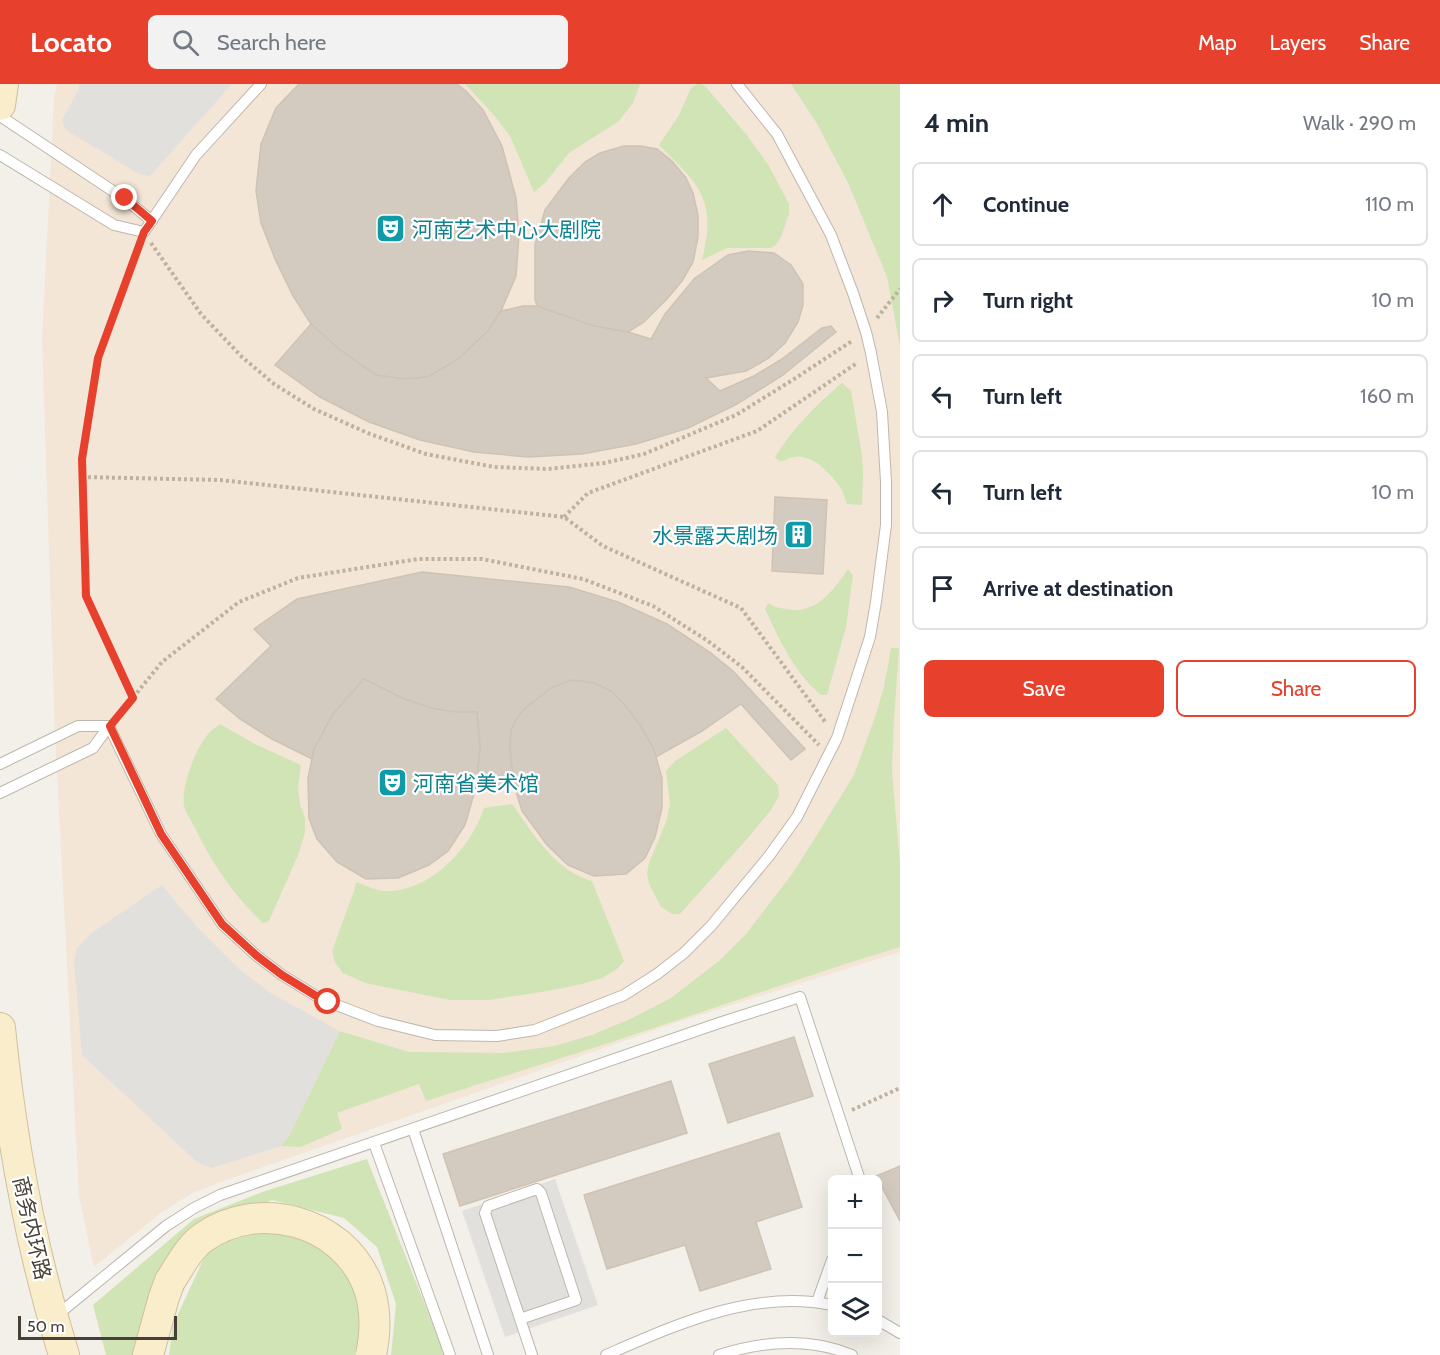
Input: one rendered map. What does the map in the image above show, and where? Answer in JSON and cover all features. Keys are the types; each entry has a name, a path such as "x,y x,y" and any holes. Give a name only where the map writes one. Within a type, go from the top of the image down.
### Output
{"street":[{"name":"商务内环路","path":"0,1028 19,1173 38,1262 64,1355"},
{"path":"148,1355 170,1281 186,1256 203,1238 225,1226 259,1217 285,1219 306,1224 343,1247 366,1282 372,1302 374,1338 371,1355"}],"lane":[{"path":"0,155 114,225 144,232 196,155 261,84"},
{"path":"110,726 161,834 222,924 282,975 321,999 378,1021 435,1035 497,1036 535,1029 624,995 684,953 711,926 770,856 797,817 837,738 870,637 886,525 882,411 872,353 854,293 831,235 777,134 737,84"},
{"path":"1,100 152,221"},
{"path":"0,764 78,726 110,726"},
{"path":"0,793 93,748 110,726"},
{"path":"53,1318 166,1226 220,1195 800,997 859,1175"},
{"path":"413,1129 488,1355"},
{"path":"374,1143 450,1355"},
{"path":"520,1318 576,1300 541,1193 537,1189 488,1206 485,1213 532,1355"},
{"path":"817,1302 828,1271"},
{"path":"606,1355 669,1327 733,1307 765,1301 828,1304"},
{"path":"882,1322 900,1333"},
{"path":"719,1355 743,1347 768,1343 813,1343 836,1348 852,1355"}],"path":[{"path":"144,232 201,314 242,357 274,384 314,409 370,434 426,454 495,467 548,469 604,463 644,454 736,415 866,332 900,289"},
{"path":"133,698 86,596 82,459 98,358 144,232"},
{"path":"564,517 588,494 757,431 872,353"},
{"path":"82,477 220,480 564,517 603,546 741,608 837,738"},
{"path":"110,726 162,663 239,603 298,578 418,559 482,559 583,579 654,606 708,641 742,667 828,755"},
{"path":"839,1116 900,1088"}],"shaded area":[{"path":"57,84 791,84 817,124 848,183 887,277 900,347 900,952 681,1021 215,1184 191,1194 162,1212 94,1267 79,1196 55,735 42,339 54,98"},
{"path":"79,84 232,84 150,176 141,175 66,130 62,120 79,89"},
{"path":"162,885 197,927 239,969 272,994 340,1031 289,1136 281,1146 212,1168 198,1163 82,1055 74,961 77,948 90,934"},
{"path":"555,1179 598,1305 505,1337 462,1211"}],"green space":[{"path":"465,84 640,84 633,103 619,121 569,153 545,183 534,192 510,136"},
{"path":"697,84 705,86 746,134 769,166 789,204 789,214 781,237 775,246 727,248 702,260 707,222 702,195 695,183 659,145 679,115 691,88"},
{"path":"791,84 900,84 900,347 887,277 848,183 817,124"},
{"path":"842,383 851,391 862,455 862,505 847,504 835,480 809,459 797,457 780,462 775,457 806,417"},
{"path":"848,569 853,576 846,627 827,695 821,695 795,666 765,609 768,603 779,608 797,610 815,605 830,593"},
{"path":"891,648 899,648 892,772 900,863 900,947 426,1101 419,1084 337,1113 342,1129 301,1147 281,1146 289,1136 340,1031 409,1052 504,1053 554,1046 592,1035 671,998 720,960 746,934 792,874 854,775 884,687"},
{"path":"220,724 257,745 301,765 298,788 305,818 305,832 299,853 269,921 263,923 242,902 224,878 184,805 187,778 195,757 204,739"},
{"path":"726,728 778,785 779,796 771,810 747,839 680,914 672,914 661,907 649,884 647,873 670,805 666,771 675,761"},
{"path":"512,804 556,860 579,876 592,881 624,961 616,970 602,978 582,984 489,1000 450,1000 365,983 343,973 335,963 332,951 356,882 383,891 400,890 432,877 458,853 478,823 484,808"},
{"path":"367,1159 445,1355 391,1355 396,1304 377,1247 344,1218 272,1200 202,1227 139,1355 106,1355 93,1305 194,1219 262,1192"},
{"path":"269,1227 324,1246 348,1269 361,1304 358,1355 169,1355 173,1325 204,1258 226,1236"}],"building":[{"name":"河南艺术中心大剧院","path":"299,84 457,84 483,110 502,146 516,198 519,235 516,276 501,311 488,331 457,360 428,377 404,379 376,375 340,350 311,324 293,296 276,261 261,223 256,191 261,144 276,108"},
{"path":"624,146 657,149 672,161 686,178 693,193 698,215 698,237 693,262 682,281 644,322 628,332 594,326 560,315 537,306 535,299 535,245 545,210 569,178 585,162 600,153"},
{"path":"748,251 774,253 791,265 803,284 803,305 798,322 785,343 769,358 746,371 706,378 720,391 754,376 782,359 822,328 831,326 836,332 783,375 737,404 688,428 636,444 582,454 528,457 474,452 420,440 369,422 320,397 275,365 311,324 340,350 376,375 404,379 428,377 457,360 488,331 501,311 523,306 537,306 594,326 651,339 665,314 695,278 728,255"},
{"name":"水景露天剧场","path":"775,497 827,500 823,574 772,571"},
{"path":"422,572 569,587 618,602 667,624 711,653 733,671 805,749 791,760 741,704 702,731 656,757 642,728 611,691 594,683 572,680 551,688 523,710 515,722 511,731 510,748 514,785 476,787 480,747 477,712 455,712 431,708 402,698 364,679 333,714 314,749 312,759 272,739 240,719 216,699 271,646 254,629 297,599"},
{"name":"河南省美术馆","path":"364,679 402,698 431,708 455,712 477,712 480,747 476,787 465,825 448,851 429,865 398,878 366,879 337,862 317,839 309,818 308,778 314,749 333,714"},
{"path":"572,680 594,683 611,691 628,709 654,750 662,778 662,808 655,837 645,858 626,874 594,876 568,865 547,845 522,811 514,785 510,748 511,731 515,722 523,710 551,688"},
{"path":"794,1037 813,1096 728,1123 709,1064"},
{"path":"671,1081 687,1133 460,1206 443,1154"},
{"path":"779,1133 802,1207 756,1222 771,1269 700,1291 685,1245 607,1269 584,1195"},
{"path":"900,1166 900,1221 882,1187 882,1175 878,1175"}],"place":[{"name":"河南艺术中心大剧院","path":"391,229"},
{"name":"水景露天剧场","path":"799,535"},
{"name":"河南省美术馆","path":"392,783"}],"route":[{"path":"125,198 152,221 144,232 98,358 82,459 86,596 133,698 110,726 161,834 222,924 282,975 328,1002"}]}
